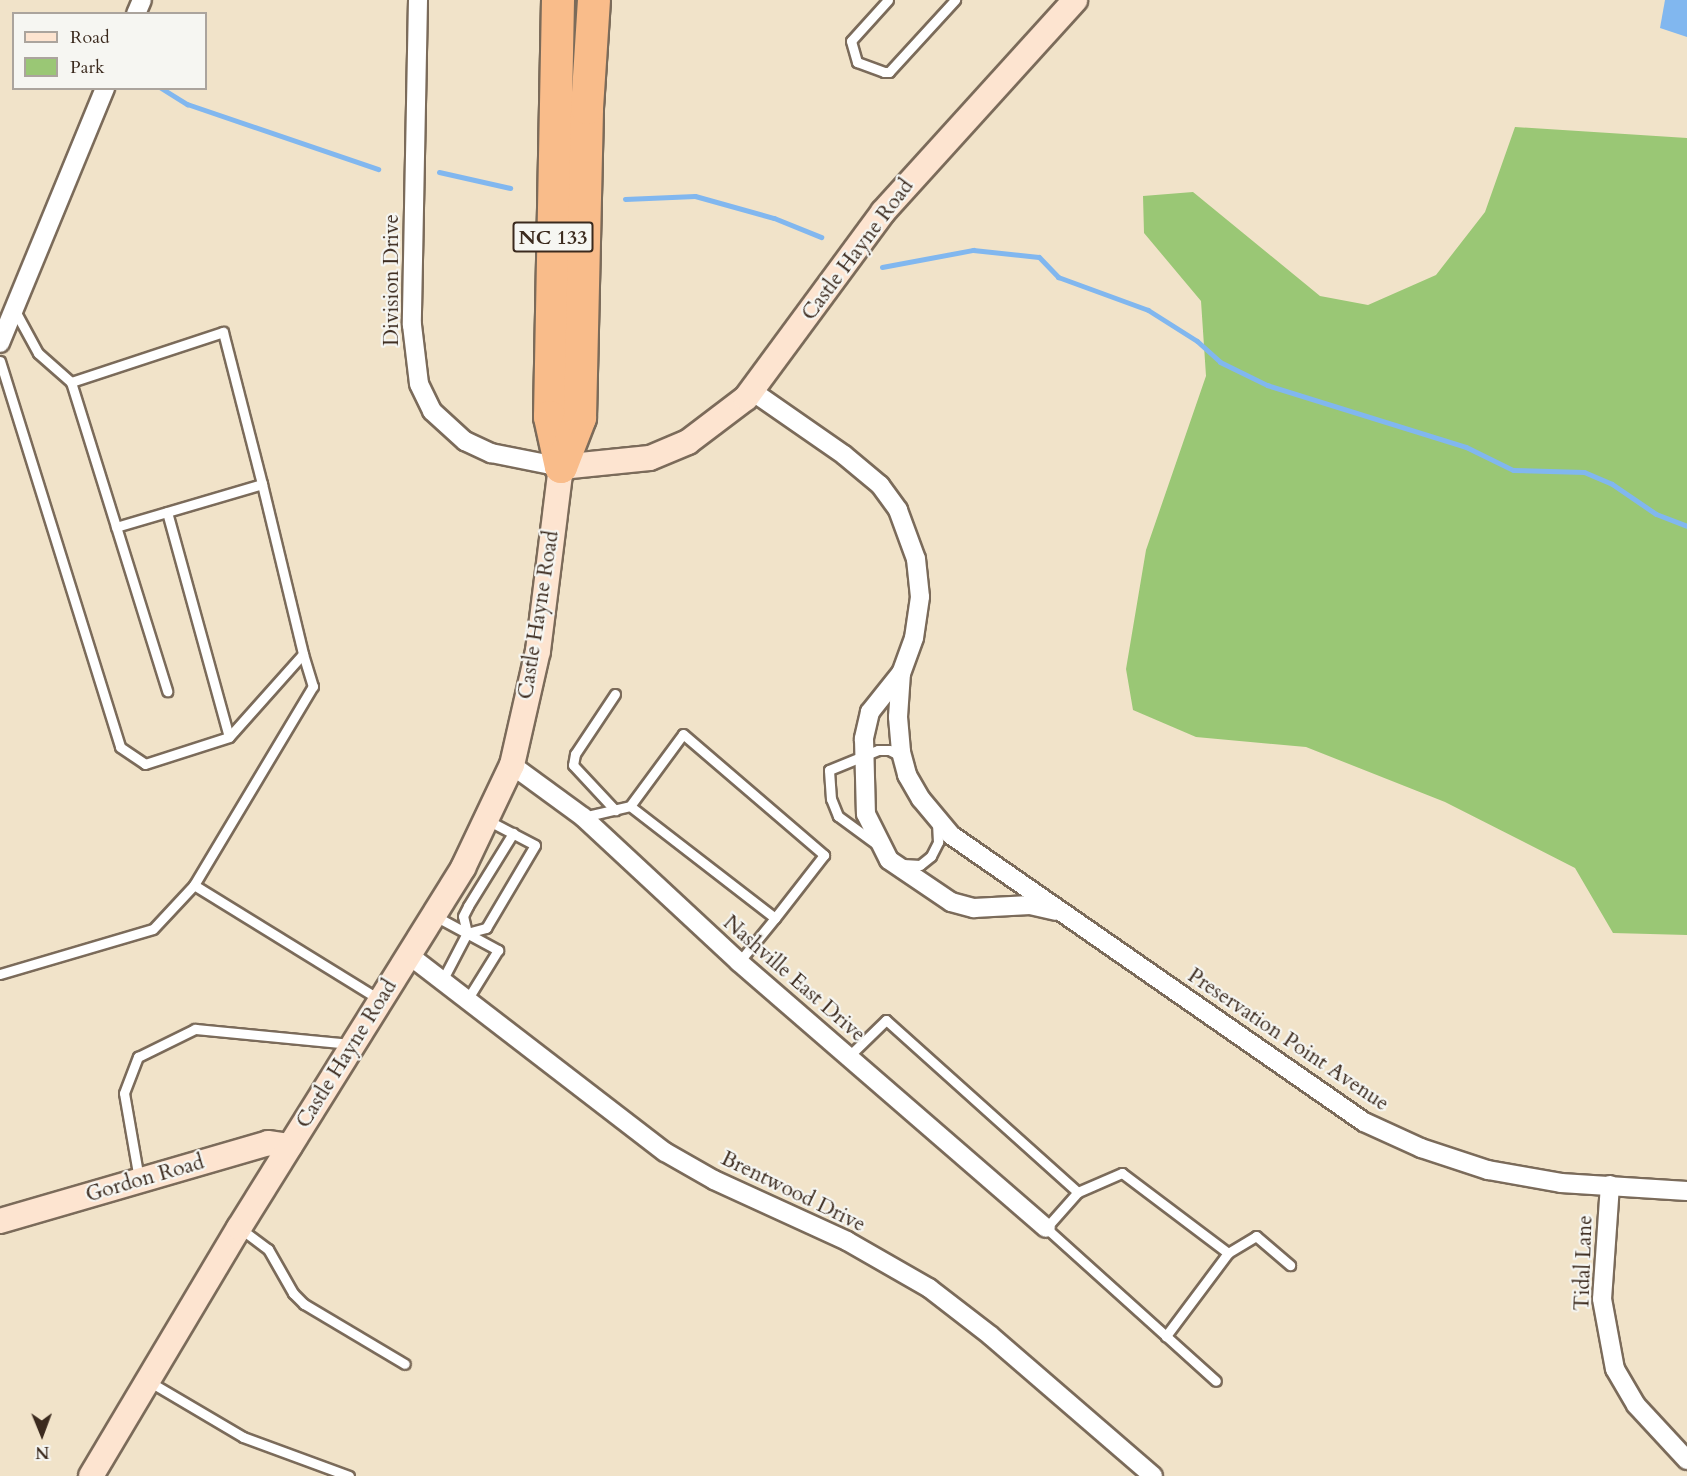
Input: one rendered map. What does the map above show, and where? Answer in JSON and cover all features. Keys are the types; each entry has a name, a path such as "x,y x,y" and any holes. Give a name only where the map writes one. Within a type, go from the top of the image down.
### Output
{"highway":[{"name":"NC 133","path":"561,467 580,418 586,108 594,0"},
{"name":"NC 133","path":"561,467 550,417 564,2"},
{"path":"564,2 586,108"}],"main road":[{"name":"Castle Hayne Road","path":"91,1476 239,1228 463,868 512,765 538,651 561,467 650,458 688,442 716,424 752,391 883,212 1075,0"},
{"name":"Gordon Road","path":"0,1221 268,1143 290,1146"}],"street":[{"name":"Division Drive","path":"418,0 412,325 419,384 432,411 465,441 491,453 561,467"},
{"path":"0,343 104,90"},
{"name":"Preservation Point Avenue","path":"752,391 844,455 880,485 898,510 916,559 920,597 914,639 901,673 898,717 903,758 907,775 937,822 1058,912 1364,1122 1420,1148 1488,1170 1561,1183 1687,1191"},
{"name":"Preservation Point Avenue","path":"901,673 870,712 864,755 866,814 886,855 951,902 974,908 1030,905 1058,912"},
{"name":"Nashville East Drive","path":"512,765 583,817 739,962 1046,1228"},
{"name":"Brentwood Drive","path":"409,955 617,1118 675,1159 847,1241 929,1288 1154,1476"},
{"name":"Tidal Lane","path":"1610,1185 1602,1299 1615,1368 1636,1406 1687,1460"}],"lane":[{"path":"888,0 851,41 857,62 884,72 889,72 955,0"},
{"path":"14,309 38,353 71,382 167,691"},
{"path":"0,974 153,929 194,885 313,686 303,654 223,332 71,382"},
{"path":"0,361 120,747 145,764 229,737 303,654"},
{"path":"116,527 261,484"},
{"path":"166,512 229,737"},
{"path":"615,694 575,754 573,765 615,810"},
{"path":"583,817 630,806 683,734 824,855 739,962"},
{"path":"903,758 889,750 864,755 830,770 831,799 838,816 886,855 920,866 931,856 938,842 937,822"},
{"path":"630,806 775,918"},
{"path":"467,933 486,928 535,845 485,819"},
{"path":"442,981 467,933 463,916 513,833"},
{"path":"194,885 381,1000"},
{"path":"434,915 498,950 467,1000"},
{"path":"848,1057 886,1020 1078,1192"},
{"path":"140,1181 124,1093 138,1057 195,1029 354,1044"},
{"path":"1216,1381 1046,1228 1078,1192 1122,1173 1228,1253"},
{"path":"239,1228 267,1249 293,1293 304,1304 405,1364"},
{"path":"1166,1336 1228,1253 1256,1236 1290,1265"},
{"path":"148,1380 243,1437 349,1476"}],"green space":[{"path":"1515,127 1687,138 1687,935 1613,933 1575,868 1445,802 1306,747 1196,737 1133,710 1126,669 1146,550 1206,376 1201,301 1144,233 1143,196 1193,192 1320,296 1368,305 1436,275 1485,212"}],"water":[{"path":"1665,0 1687,0 1687,37 1660,28"}],"waterway":[{"path":"164,90 187,104 378,169"},
{"path":"439,172 510,188"},
{"path":"625,199 695,196 774,218 821,237"},
{"path":"882,267 973,250 1039,257 1058,277 1148,310 1197,341 1220,362 1267,385 1466,447 1513,470 1584,472 1612,484 1656,514 1687,526"}]}
